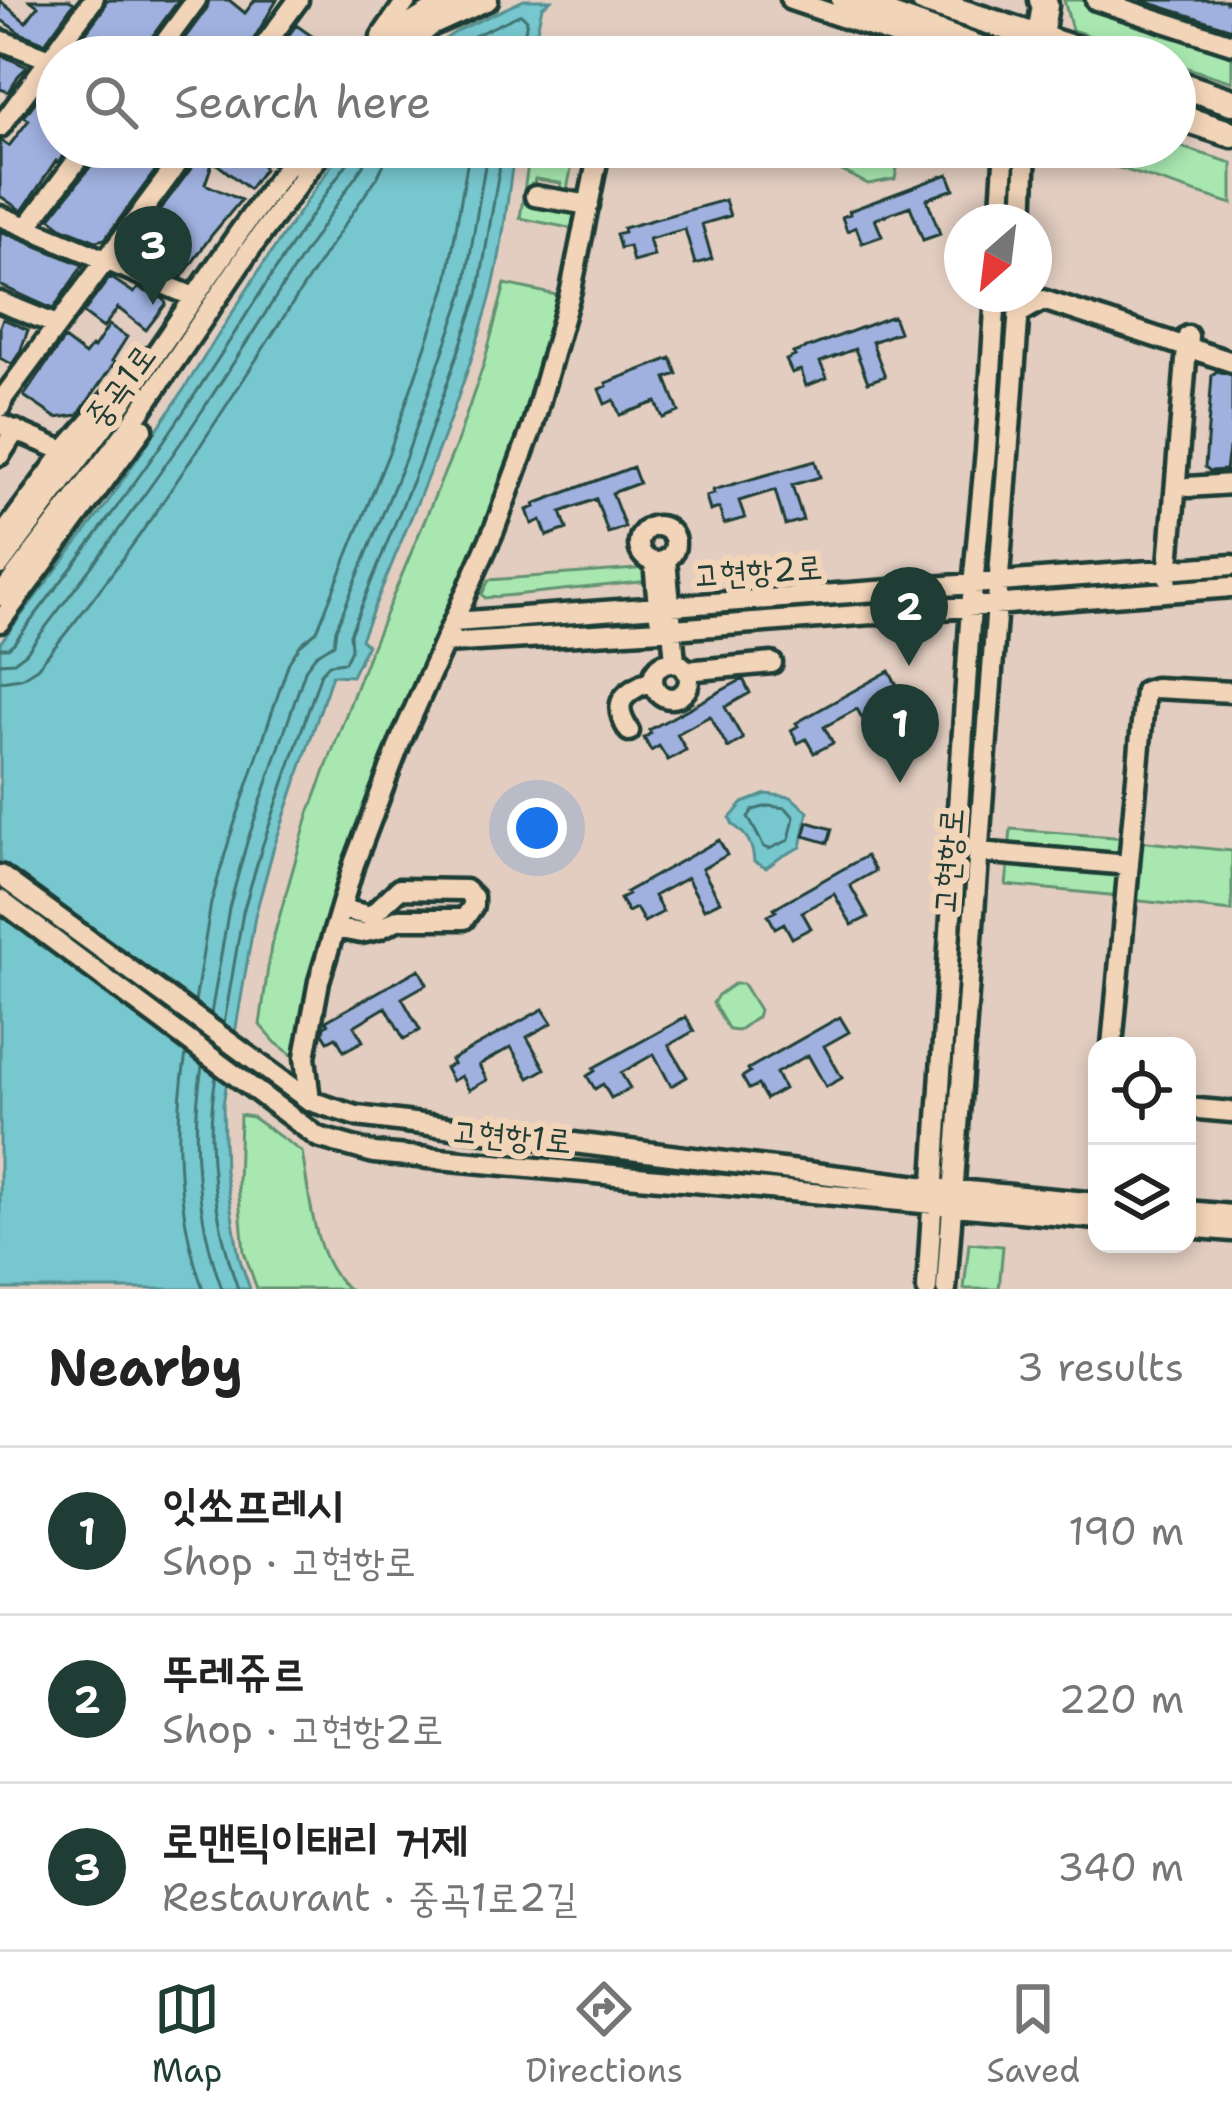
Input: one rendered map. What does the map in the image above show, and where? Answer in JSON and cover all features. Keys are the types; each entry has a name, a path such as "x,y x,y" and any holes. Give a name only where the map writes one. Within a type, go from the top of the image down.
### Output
{"main road":[{"path":"844,0 944,36"},
{"path":"924,0 1019,36"},
{"path":"1034,36 1045,5 1037,0"},
{"path":"1196,90 1232,102"},
{"path":"1196,123 1232,134"}],"street":[{"path":"69,36 93,0"},
{"path":"169,36 196,0"},
{"path":"271,36 298,0"},
{"path":"384,36 407,0"},
{"path":"392,36 453,0"},
{"path":"791,0 898,36"},
{"path":"1096,0 1157,9 1232,44"},
{"path":"419,36 484,2"},
{"path":"0,40 36,54"},
{"path":"0,127 36,82"},
{"path":"27,227 71,168"},
{"path":"0,407 174,168"},
{"name":"중곡1로","path":"0,566 293,168"},
{"name":"중곡1로","path":"0,596 80,460 165,376 238,267 295,168"},
{"path":"310,1101 305,1057 319,981 354,864 532,428 571,290 595,168"},
{"path":"1001,204 1004,168"},
{"path":"1024,204 1025,168"},
{"path":"535,196 589,205"},
{"path":"0,216 194,297"},
{"path":"0,622 149,420 223,303 238,267"},
{"path":"1052,293 1232,362"},
{"path":"0,302 57,325"},
{"path":"1052,303 1193,344 1232,350"},
{"name":"고현항로","path":"946,1289 944,1197 971,607 995,312"},
{"name":"고현항로","path":"927,1289 944,1197 980,852 1019,312"},
{"path":"1175,570 1188,487 1193,344"},
{"path":"1174,591 1193,344"},
{"path":"0,455 8,427 80,460"},
{"path":"943,588 970,555 976,470 986,452"},
{"path":"0,539 44,482 80,460"},
{"path":"1188,487 1232,484"},
{"path":"660,561 669,669"},
{"name":"고현항2로","path":"454,622 1232,565"},
{"name":"고현항2로","path":"444,643 1232,587"},
{"path":"629,731 620,716 620,703 669,669 772,663"},
{"path":"1113,1037 1145,692 1155,688 1232,692"},
{"path":"980,852 1129,866"},
{"name":"고현항1로","path":"0,875 310,1101 357,1116 1088,1218"},
{"path":"399,889 464,890 472,897 473,906 464,919 399,920 361,933 338,919 371,916 399,889"},
{"name":"고현항1로","path":"0,900 317,1137 374,1153 944,1197 1088,1203"},
{"path":"1196,1109 1232,1112"},
{"path":"1196,1212 1232,1215"},
{"path":"1196,1228 1232,1231"}],"green space":[{"path":"1064,0 1096,0 1232,44 1232,82 1196,71 1196,36 1090,36 1072,30"},
{"path":"1196,152 1232,163 1232,204 1119,168 1196,168"},
{"path":"527,168 571,168 566,195 560,195 561,183 535,179 530,200 581,209 579,230 520,218"},
{"path":"836,168 897,168 895,179 868,184"},
{"path":"505,284 561,296 530,413 498,498 389,742 315,958 295,1057 260,1025 271,946 308,816 456,445"},
{"path":"1004,312 1011,312 1000,446 993,445"},
{"path":"649,568 650,581 485,598 482,594 489,580"},
{"path":"1011,829 1126,838 1124,860 1009,851"},
{"path":"1138,841 1232,851 1232,911 1131,900"},
{"path":"1009,859 1123,870 1120,896 1006,885"},
{"path":"734,984 743,984 759,1010 738,1031 729,1030 713,1003"},
{"path":"240,1115 252,1117 302,1152 321,1246 337,1278 349,1289 257,1289 244,1252 238,1185"},
{"path":"969,1243 1003,1246 999,1289 964,1289"}],"water":[{"path":"524,0 551,0 542,7 536,36 450,36"},
{"path":"330,168 512,168 498,264 476,345 361,639 367,645 352,676 332,675 255,916 223,1104 225,1172 239,1257 250,1289 0,1289 0,643 103,509"},
{"path":"766,794 791,797 808,812 801,847 766,868 754,862 748,840 730,818 743,803"}],"building":[{"path":"30,0 74,3 50,36 36,39 0,19 0,1 26,22 38,6"},
{"path":"106,0 179,0 153,36 83,36"},
{"path":"209,0 229,0 245,13 255,0 277,0 256,36 186,36"},
{"path":"1140,0 1227,0 1232,3 1232,29"},
{"path":"296,25 312,36 288,36"},
{"path":"1,55 27,67 9,92 0,89"},
{"path":"36,101 36,168 51,168 22,211 0,196 0,140 9,146 29,120 24,117"},
{"path":"89,168 157,168 105,239 96,241 50,218"},
{"path":"191,168 211,168 205,184 241,200 182,277 127,254"},
{"path":"222,168 264,168 249,189"},
{"path":"948,174 954,189 927,199 940,234 923,240 910,206 875,219 882,236 862,243 856,227 847,231 842,217 849,211"},
{"path":"725,200 730,216 702,224 712,259 695,264 685,229 649,239 654,256 633,262 629,246 620,248 616,234 624,232 623,228"},
{"path":"0,231 83,265 53,309 0,285"},
{"path":"110,277 134,293 138,288 164,299 166,304 146,330 118,308 103,328 83,313"},
{"path":"893,316 899,332 872,342 885,376 868,382 855,349 820,362 827,378 806,386 801,370 792,373 786,360 793,353"},
{"path":"3,319 28,330 12,364 0,358"},
{"path":"109,325 127,337 78,415 56,418 24,396 64,339 85,355"},
{"path":"671,358 677,374 666,378 679,412 663,418 656,402 620,415 614,400 605,404 599,389 606,383"},
{"path":"1217,371 1232,375 1232,449 1226,470 1210,471 1205,467 1212,375"},
{"path":"815,461 820,477 792,485 803,520 785,525 775,490 739,501 745,518 724,524 719,508 710,511 706,496 714,494 713,490"},
{"path":"633,467 639,483 612,493 625,527 608,533 596,499 561,512 567,529 547,536 541,520 532,524 527,510 534,504"},
{"path":"889,671 897,686 872,700 890,732 875,741 857,709 824,727 833,743 814,753 806,739 798,743 791,730 796,723"},
{"path":"743,679 750,693 725,707 743,739 728,748 710,716 677,734 686,750 668,760 659,746 651,751 644,738 649,730"},
{"path":"808,822 832,829 828,843 804,836"},
{"path":"719,840 727,855 702,869 720,901 704,909 687,878 654,896 663,912 644,922 636,908 628,912 620,899 626,892"},
{"path":"866,856 875,871 850,885 868,917 852,925 834,894 802,912 811,928 792,938 784,923 775,928 768,915 774,908"},
{"path":"419,969 427,984 402,998 420,1030 404,1039 386,1007 354,1026 363,1041 344,1051 336,1037 328,1041 323,1033 326,1021"},
{"path":"543,1009 552,1023 527,1037 545,1069 529,1078 511,1047 479,1065 487,1080 469,1090 461,1076 452,1081 445,1068 453,1064 451,1060"},
{"path":"686,1017 694,1031 669,1045 687,1077 671,1086 654,1054 621,1073 630,1088 611,1098 603,1084 595,1089 587,1076 593,1068"},
{"path":"840,1017 849,1032 824,1046 842,1078 826,1087 808,1055 776,1073 784,1089 766,1099 758,1085 749,1089 742,1077 748,1069"}],"place":[{"name":"로맨틱이태리 거제","path":"153,305"},
{"name":"뚜레쥬르","path":"909,666"},
{"name":"잇쏘프레시","path":"900,783"}]}
